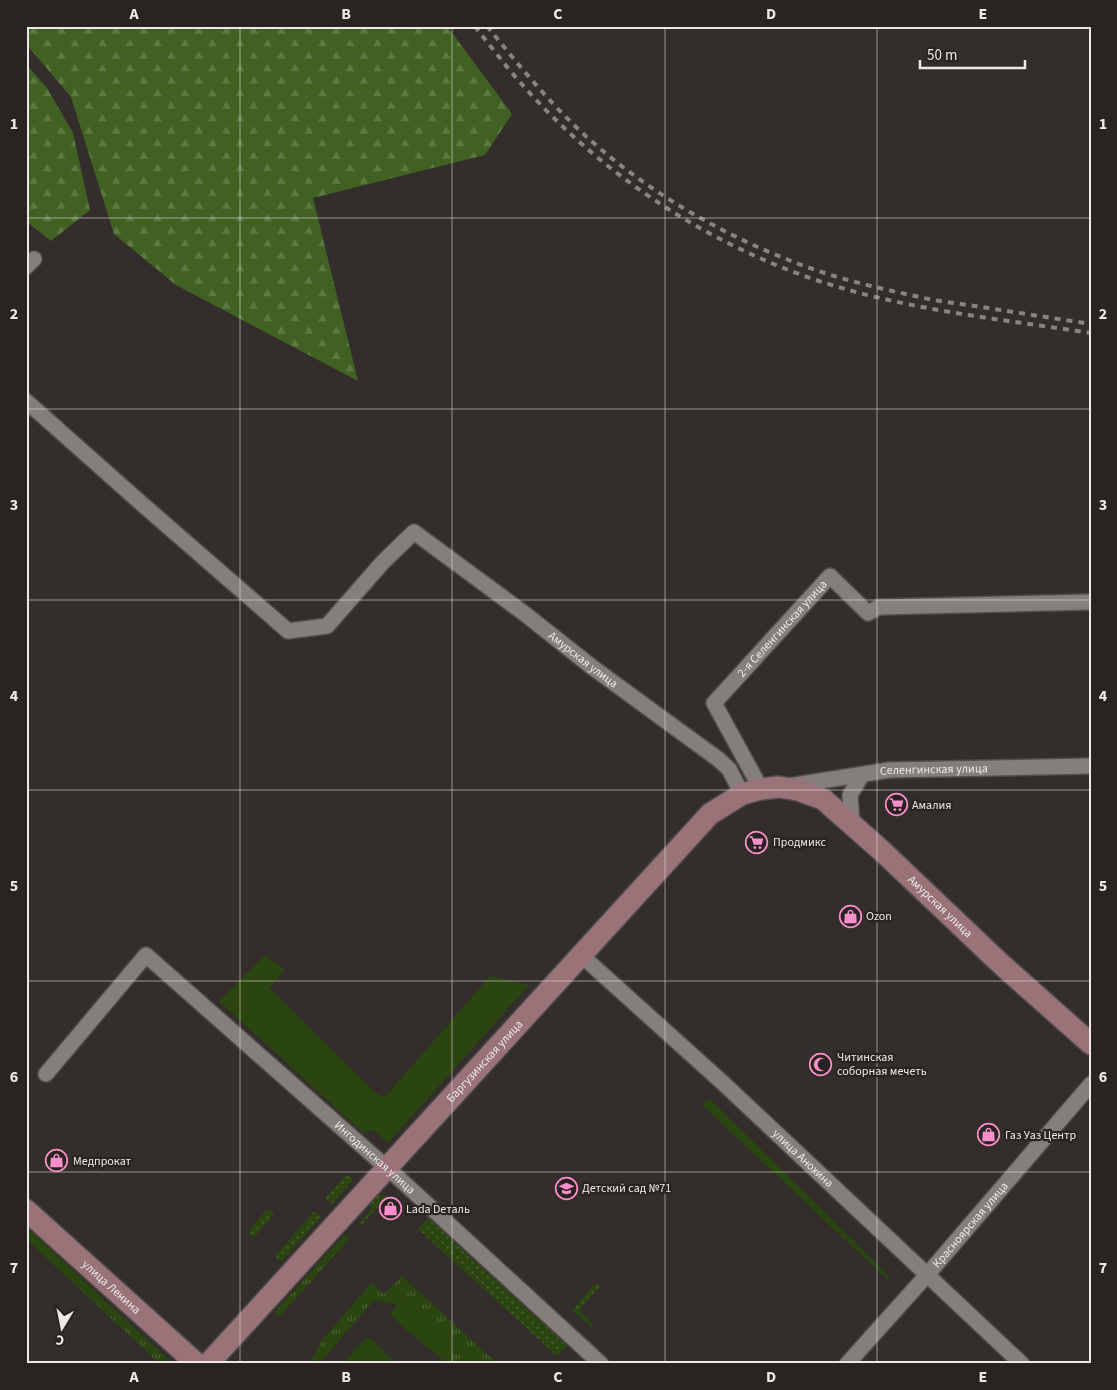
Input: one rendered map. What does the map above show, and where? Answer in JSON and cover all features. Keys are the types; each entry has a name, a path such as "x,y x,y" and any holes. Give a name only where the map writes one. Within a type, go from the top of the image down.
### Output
{"main road":[{"name":"Амурская улица","path":"761,790 798,790 823,799 1001,964 1091,1044"},
{"name":"Баргузинская улица","path":"208,1364 710,814 761,790"},
{"name":"улица Ленина","path":"26,1210 197,1364"}],"street":[{"name":"Амурская улица","path":"26,401 288,631 327,626 382,562 414,532 729,769 761,790"},
{"name":"2-я Селенгинская улица","path":"761,790 714,703 830,576 868,614 879,607 1091,602"},
{"name":"Селенгинская улица","path":"761,790 889,770 1091,766"},
{"path":"852,824 850,795 862,775"},
{"name":"Ингодинская улица","path":"46,1074 146,955 386,1167 601,1364"},
{"name":"улица Анохина","path":"581,955 717,1078 1022,1364"},
{"name":"Красноярская улица","path":"847,1364 927,1275 1091,1084"}],"green space":[{"path":"26,26 447,26 512,114 485,155 313,198 358,381 176,285 114,234 71,97 26,44"},
{"path":"26,64 47,88 73,133 90,210 51,241 26,221"},
{"path":"265,955 285,970 269,988 377,1094 385,1097 490,976 529,985 388,1143 373,1130 363,1133 219,1001"},
{"path":"710,1099 890,1277 888,1280 702,1105"},
{"path":"347,1174 353,1180 332,1204 325,1198"},
{"path":"379,1195 387,1196 361,1226 359,1224 372,1208 369,1206"},
{"path":"267,1209 274,1214 254,1238 248,1232"},
{"path":"314,1211 321,1217 281,1262 275,1256"},
{"path":"428,1218 567,1346 557,1356 418,1229"},
{"path":"26,1227 171,1362 169,1364 160,1364 26,1239"},
{"path":"345,1234 350,1238 279,1317 274,1313"},
{"path":"402,1276 498,1364 444,1364 459,1346 405,1296 398,1305 374,1300 319,1364 310,1364 322,1340 371,1283 384,1294"},
{"path":"596,1283 600,1286 579,1310 593,1324 591,1327 572,1310"},
{"path":"405,1296 460,1346 445,1362 390,1314"},
{"path":"370,1338 397,1364 346,1364 346,1360 365,1339"}],"railway":[{"path":"475,26 535,99 607,165 646,194 729,244 773,264 852,291 954,313 1091,333"},
{"path":"487,26 553,103 597,146 665,197 740,239 806,267 868,285 938,301 1091,324"}],"place":[{"name":"Амалия","path":"896,805"},
{"name":"Продмикс","path":"757,842"},
{"name":"Ozon","path":"850,916"},
{"name":"Читинская соборная мечеть","path":"821,1064"},
{"name":"Газ Уаз Центр","path":"989,1135"},
{"name":"Медпрокат","path":"57,1161"},
{"name":"Детский сад №71","path":"566,1188"},
{"name":"Lada Dеталь","path":"390,1209"}]}
